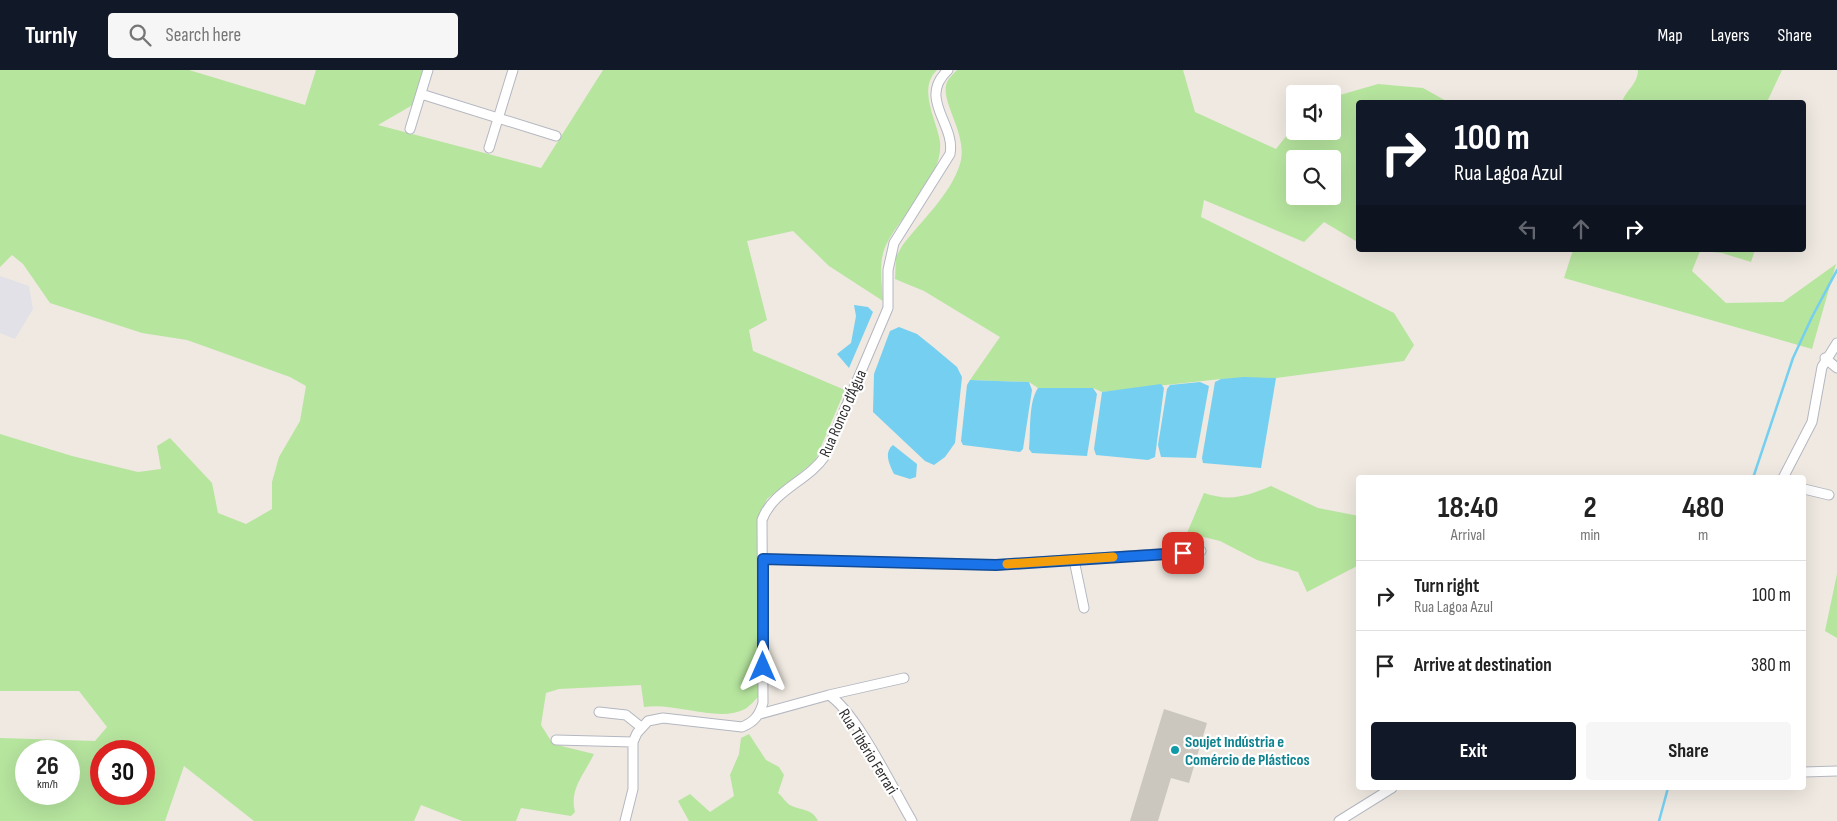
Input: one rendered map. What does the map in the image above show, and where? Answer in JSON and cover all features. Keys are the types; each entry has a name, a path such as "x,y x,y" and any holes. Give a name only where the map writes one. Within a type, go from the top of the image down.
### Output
{"street":[{"path":"410,129 428,70"},
{"path":"489,148 513,70"},
{"name":"Rua Ronco d’Água","path":"760,714 763,703 762,520 765,510 771,502 818,466 825,456 888,308 888,270 894,243 950,154 950,140 936,100 938,83 948,70"},
{"path":"421,94 556,136"},
{"path":"1785,475 1812,422 1825,358 1837,343"},
{"path":"1825,358 1837,368"},
{"path":"1806,489 1829,495"},
{"path":"763,559 996,565 1201,551"},
{"path":"1074,560 1084,608"},
{"path":"829,695 904,678"},
{"name":"Rua Tibério Ferrari","path":"760,714 829,695 843,706 912,821"},
{"path":"599,712 626,715 641,727"},
{"path":"625,821 633,789 633,742 641,727 648,721 663,718 742,727 751,723 760,714"},
{"path":"556,740 633,742"},
{"path":"1806,772 1837,771"},
{"path":"1339,821 1389,790"}],"shaded area":[{"path":"0,276 29,286 33,309 15,339 0,333"}],"green space":[{"path":"0,70 189,70 305,105 316,70 425,70 416,103 378,125 541,168 603,70 937,70 931,78 928,95 940,142 939,155 929,182 886,245 881,265 883,301 829,266 793,231 747,241 767,320 749,330 753,351 845,390 815,461 767,499 757,520 758,625 756,667 759,696 745,709 723,714 669,707 644,707 641,685 559,689 546,693 541,725 553,744 594,754 578,782 574,796 575,812 571,816 521,808 516,821 462,821 421,805 414,821 254,821 184,766 165,821 0,821 0,738 63,740 15,740 15,805 80,805 80,741 90,741 90,805 155,805 155,740 96,740 107,727 79,691 0,691 0,434 72,456 138,472 161,469 157,446 170,438 212,483 218,513 246,524 272,509 272,482 279,457 300,421 306,386 290,377 187,340 142,333 50,303 23,264 12,255 0,267"},
{"path":"957,70 1183,70 1195,112 1276,149 1286,136 1286,140 1341,140 1341,95 1378,84 1423,88 1444,100 1356,100 1356,241 1324,222 1304,242 1204,200 1201,217 1394,313 1414,345 1404,361 1276,378 1221,379 1102,392 1093,388 1038,388 1029,382 970,380 1000,337 924,291 895,279 896,257 902,246 943,197 960,164 961,141 947,99 947,82"},
{"path":"1638,70 1782,70 1768,100 1623,100"},
{"path":"1572,252 1700,252 1692,271 1726,303 1783,302 1836,264 1812,349 1564,278"},
{"path":"1711,252 1754,252 1751,262 1722,253"},
{"path":"1271,486 1318,508 1356,515 1356,567 1307,592 1298,572 1257,560 1220,541 1187,533 1204,493 1213,496 1238,497"},
{"path":"1837,574 1837,638 1825,631"},
{"path":"749,734 766,760 779,767 784,775 778,793 788,804 813,814 818,821 689,821 678,801 690,794 710,812 734,796 730,775 739,754 741,738"}],"water":[{"path":"854,305 868,307 873,312 849,368 837,354 851,343 856,316"},
{"path":"899,327 917,334 957,367 962,377 955,443 945,457 934,465 925,461 873,412 874,374 890,331"},
{"path":"1244,377 1276,378 1261,468 1203,463 1202,458 1215,382 1221,379"},
{"path":"970,380 1029,382 1032,390 1023,449 1020,452 963,445 961,441 967,385"},
{"path":"1200,382 1209,386 1196,458 1161,457 1158,445 1167,389 1170,385"},
{"path":"1161,384 1164,388 1155,457 1148,460 1096,455 1094,449 1102,392"},
{"path":"1038,388 1093,388 1097,394 1087,456 1032,453 1029,449 1031,409"},
{"path":"893,445 917,464 916,477 910,479 894,474 888,455"}],"building":[{"name":"Soujet Indústria e Comércio de Plásticos","path":"1164,709 1207,723 1189,783 1171,778 1158,821 1130,821"}],"waterway":[{"path":"1754,475 1793,358 1837,270"},
{"path":"1659,821 1667,790"}],"slow traffic":[{"path":"1007,564 1113,557"}],"place":[{"name":"Soujet Indústria e Comércio de Plásticos","path":"1175,750"}],"route":[{"path":"763,667 763,559 996,565 1183,553"}]}
